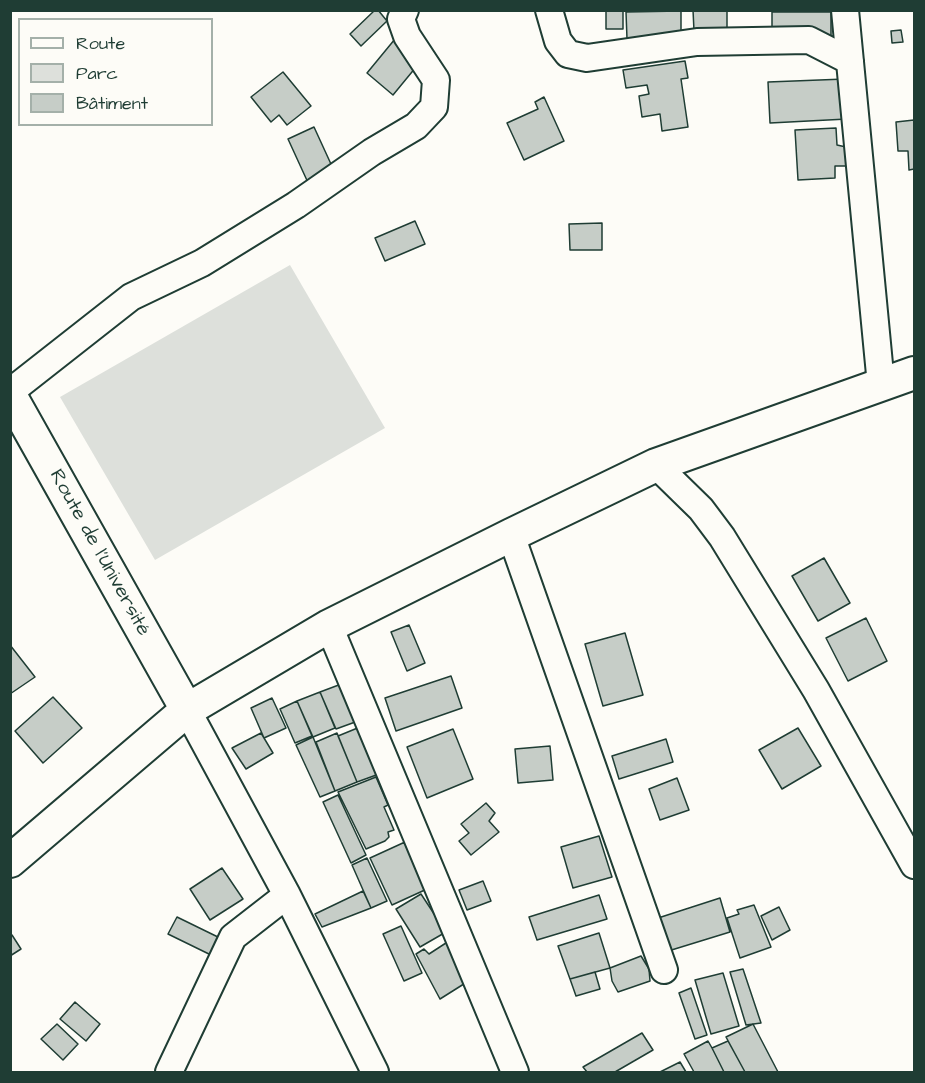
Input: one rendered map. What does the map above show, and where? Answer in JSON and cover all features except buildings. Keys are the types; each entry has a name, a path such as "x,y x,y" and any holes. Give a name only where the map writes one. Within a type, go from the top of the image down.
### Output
{"main road":[{"path":"10,861 187,710 329,626 656,465 915,373"},
{"name":"Route de l'Université","path":"10,394 187,710"}],"street":[{"path":"10,394 131,297 202,262 296,205 372,152 416,126 434,107 436,80 408,36 401,20 405,10"},
{"path":"549,10 558,41 568,54 587,58 697,42 809,40 850,61"},
{"path":"846,10 881,385"},
{"path":"656,465 701,509 722,537 816,690 915,865"},
{"path":"511,535 664,970"},
{"path":"329,626 515,1072"},
{"path":"187,710 287,895 375,1072"},
{"path":"169,1072 233,937 287,895"}],"green space":[{"path":"290,265 385,428 155,560 60,397"}]}
